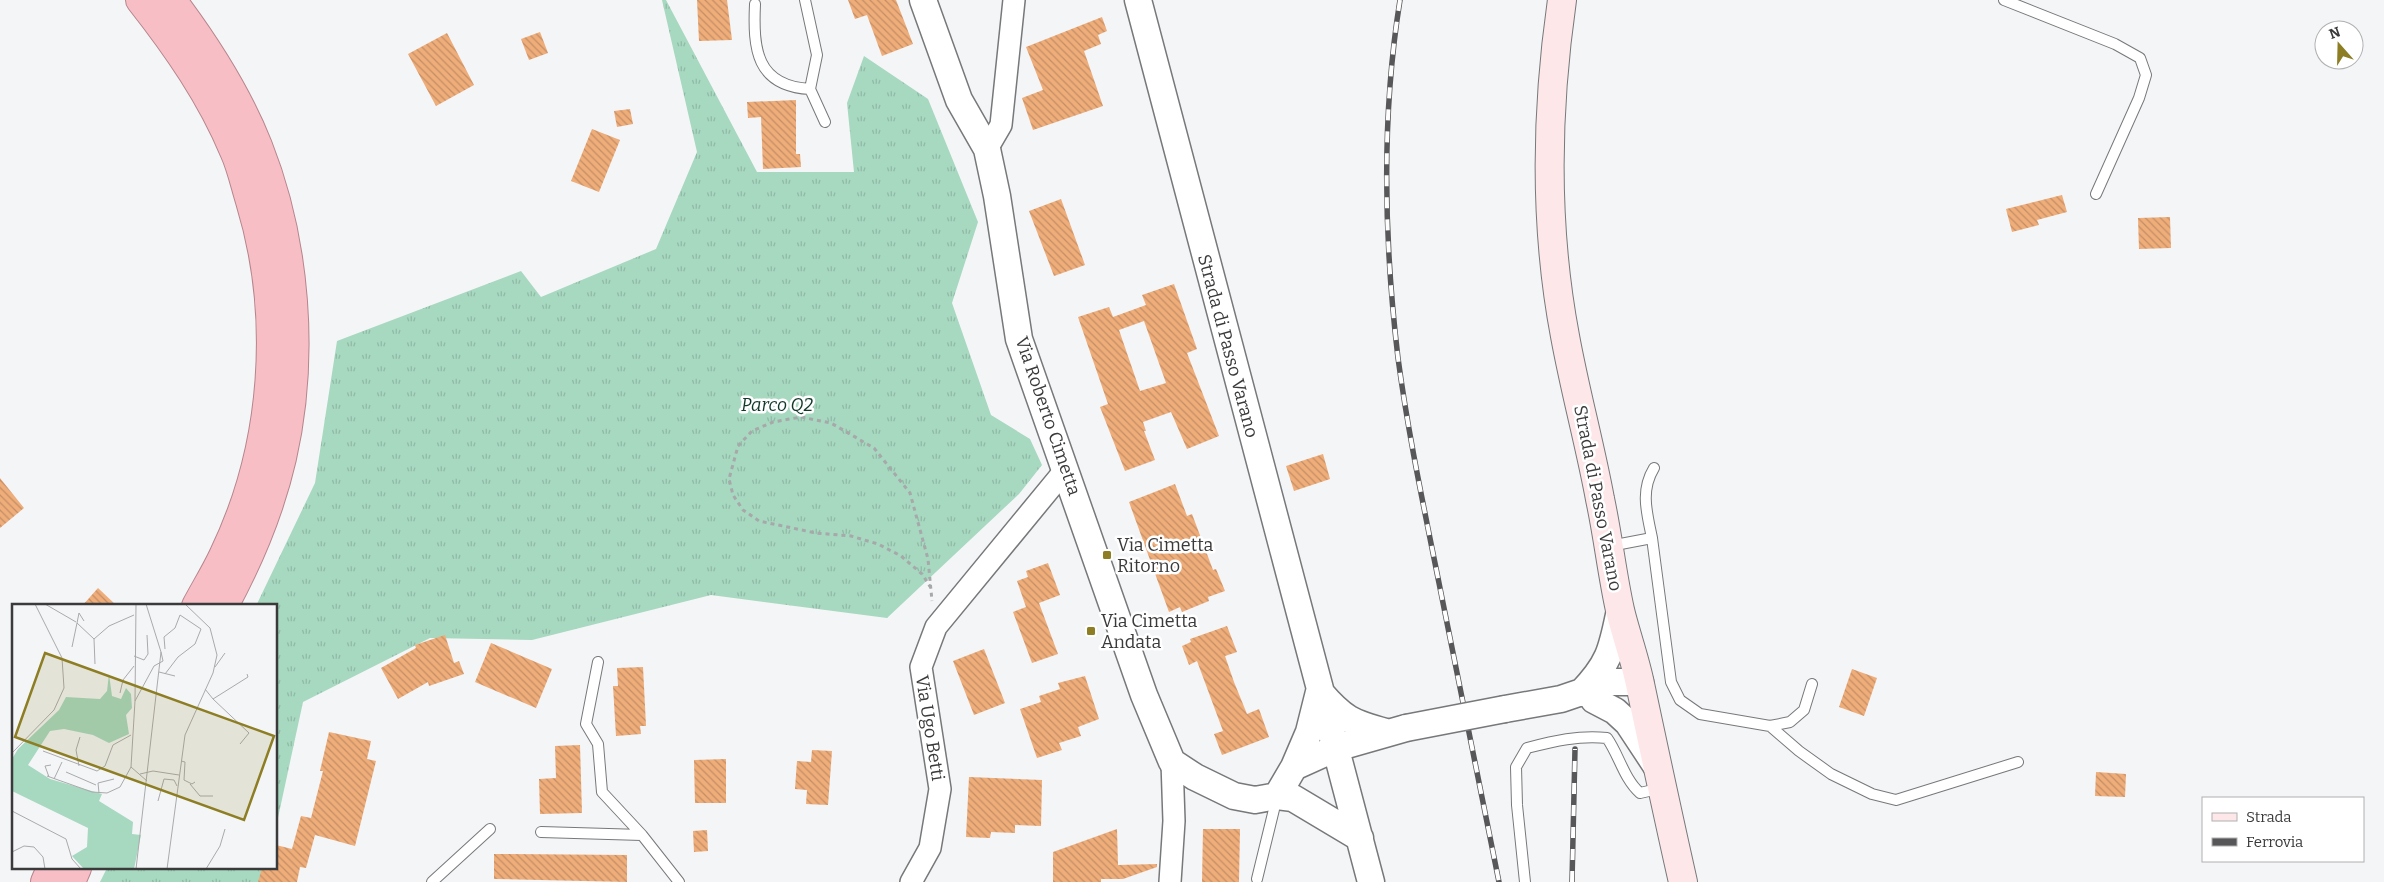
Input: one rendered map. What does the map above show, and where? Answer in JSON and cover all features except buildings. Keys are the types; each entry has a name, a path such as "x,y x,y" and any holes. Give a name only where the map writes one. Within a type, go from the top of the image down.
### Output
{"highway":[{"path":"140,0 170,38 208,97 235,152 256,222 267,270 272,328 268,391 260,449 246,501 224,555 197,604"},
{"path":"172,0 204,42 258,146 278,210 290,267 294,344 292,393 282,458 246,564 225,604"},
{"path":"45,882 50,870"},
{"path":"71,882 76,870"}],"main road":[{"name":"Strada di Passo Varano","path":"1562,0 1553,83 1549,148 1549,196 1553,250 1565,336 1609,546 1620,610 1640,682 1659,778 1683,882"}],"street":[{"name":"Via Roberto Cimetta","path":"923,0 959,100 987,149 997,196 1019,339 1144,695 1172,762"},
{"path":"987,149 1001,125 1014,0"},
{"name":"Strada di Passo Varano","path":"1138,0 1371,882"},
{"name":"Via Ugo Betti","path":"911,882 930,848 940,789 921,667 936,626 1066,469"},
{"name":"Strada di Passo Varano","path":"1578,698 1600,674 1613,648 1620,610"},
{"name":"Strada di Passo Varano","path":"1294,767 1336,748 1396,730 1505,709 1578,698 1617,695 1640,682"},
{"path":"1285,797 1294,767 1309,732 1320,692"},
{"name":"Strada di Passo Varano","path":"1320,692 1334,708 1355,724 1396,730"},
{"name":"Strada di Passo Varano","path":"1578,698 1615,711 1628,723 1659,778"},
{"path":"1172,762 1195,777 1234,796 1255,800 1285,797 1325,801 1347,788 1353,772 1365,753 1396,730"},
{"path":"1170,882 1174,821 1172,762"},
{"path":"1285,797 1360,838"}],"lane":[{"path":"804,0 816,55 810,89 825,122"},
{"path":"2004,0 2116,44 2140,58 2146,74 2139,98 2096,194"},
{"path":"755,4 754,31 762,67 773,78 793,88 810,89"},
{"path":"1654,468 1646,481 1646,506 1671,682 1680,700 1700,714 1770,726 1790,722 1804,710 1812,684"},
{"path":"1609,546 1652,538"},
{"path":"598,662 586,724 598,744 602,792 642,835 679,882"},
{"path":"1770,726 1799,751 1832,774 1872,794 1896,800 2018,762"},
{"path":"1525,882 1517,805 1516,766 1527,748 1554,741 1590,736 1607,738 1615,750 1632,786 1640,793 1659,778"},
{"path":"1257,879 1285,797"},
{"path":"432,882 490,829"},
{"path":"541,832 642,835"}],"path":[{"path":"931,588 922,574 901,556 878,544 851,536 816,533 759,522 743,510 733,495 729,479 738,446 752,431 773,422 800,417 831,423 874,448 910,493 928,559 936,626"}],"green space":[{"name":"Parco Q2","path":"662,0 666,0 757,172 854,172 847,103 864,56 928,99 978,222 952,303 991,415 1030,439 1042,465 1019,494 887,618 711,595 532,640 430,638 303,702 278,818 278,604 257,604 315,483 337,341 521,271 541,297 656,249 697,152"},
{"path":"106,870 267,870 264,882 100,882"}],"railway":[{"path":"1400,0 1394,44 1387,134 1387,224 1393,314 1398,358 1417,470 1499,882"},
{"path":"1572,882 1575,749"}],"place":[{"name":"Via Cimetta Ritorno","path":"1107,555"},
{"name":"Via Cimetta Andata","path":"1091,631"}]}
